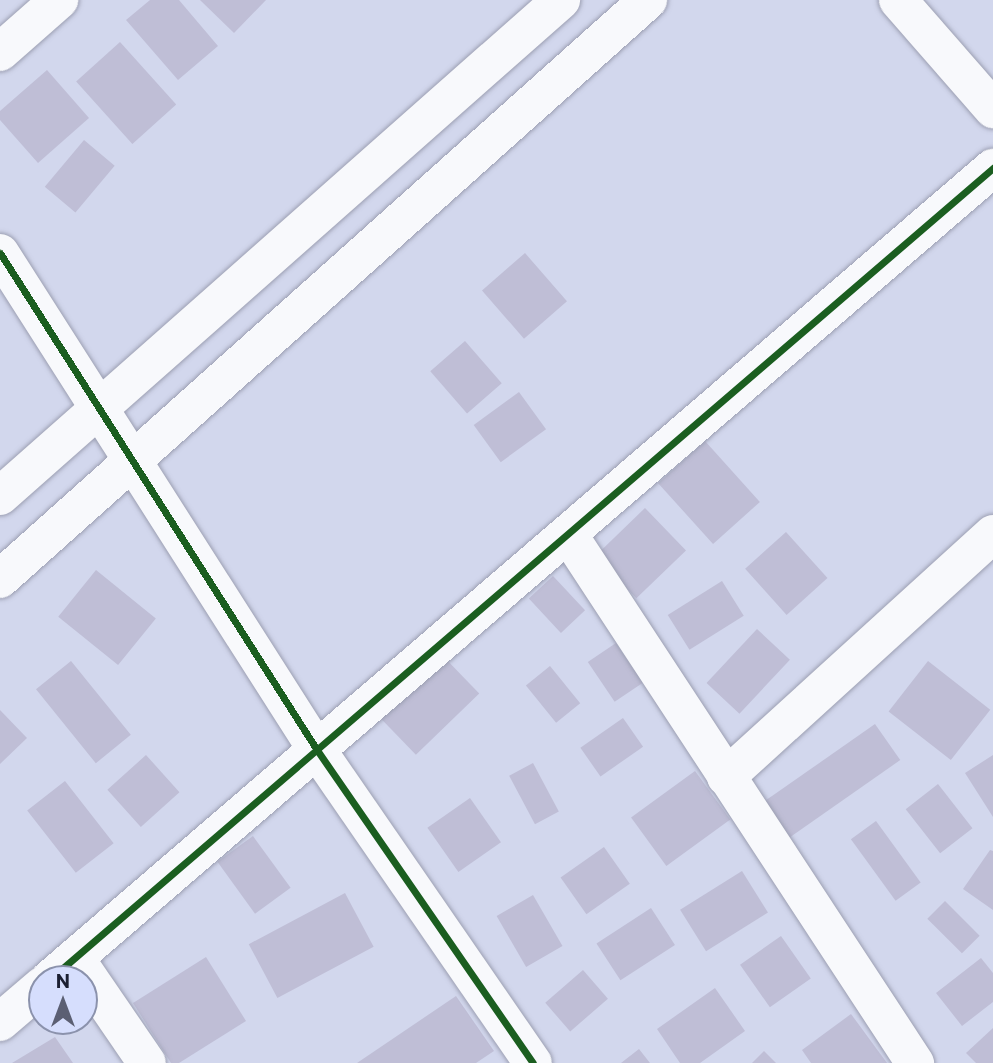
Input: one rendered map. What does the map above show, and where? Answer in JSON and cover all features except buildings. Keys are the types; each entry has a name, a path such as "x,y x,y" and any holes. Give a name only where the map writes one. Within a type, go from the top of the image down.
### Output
{"street":[{"path":"0,52 59,0"},
{"path":"0,496 561,0"},
{"path":"0,579 648,0"},
{"path":"898,0 993,109"},
{"path":"67,965 993,168"},
{"path":"0,253 96,410 317,750 533,1063"},
{"path":"568,534 915,1063"},
{"path":"726,777 993,534"},
{"path":"0,1022 28,998"},
{"path":"98,1009 147,1063"}],"cycle path":[{"path":"66,965 993,168"},
{"path":"0,253 317,750 533,1063"}]}
